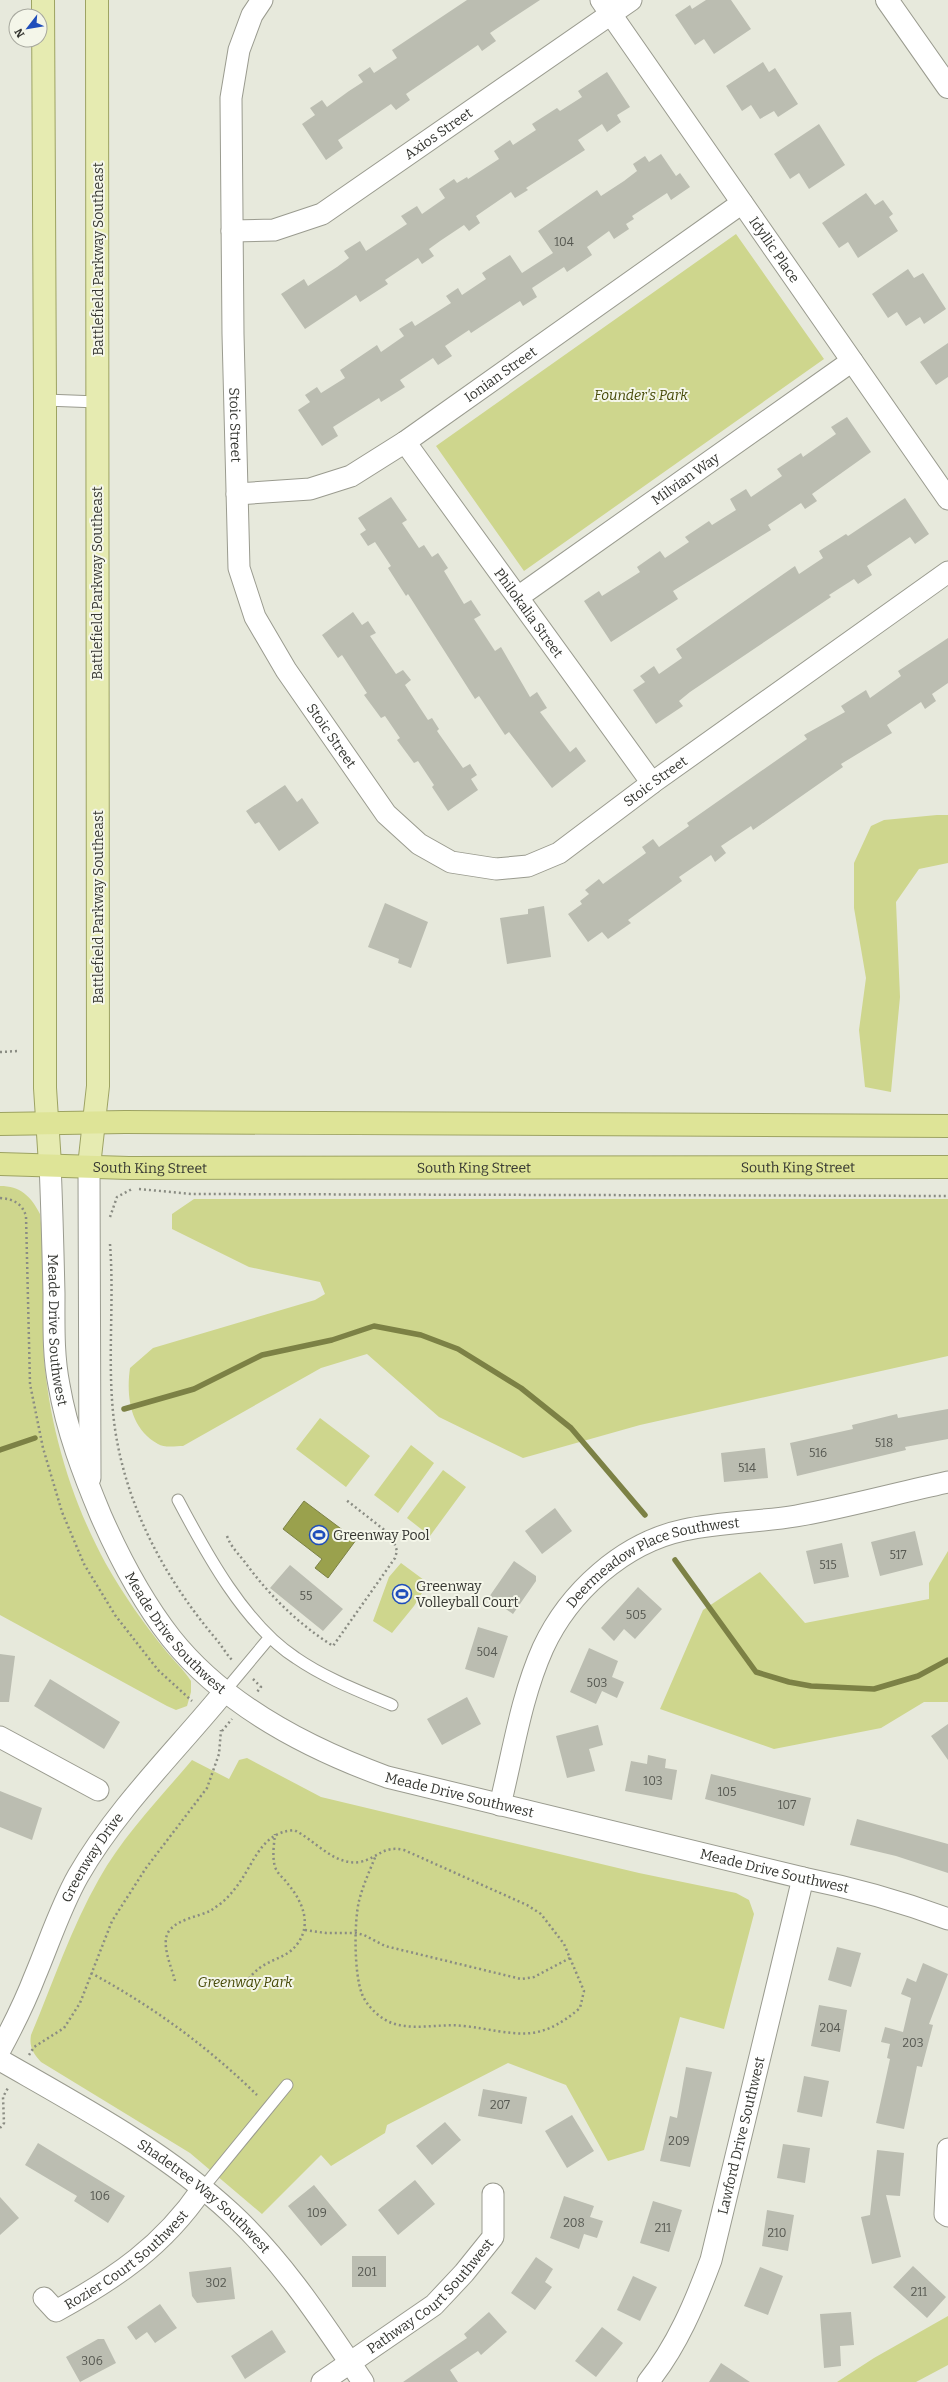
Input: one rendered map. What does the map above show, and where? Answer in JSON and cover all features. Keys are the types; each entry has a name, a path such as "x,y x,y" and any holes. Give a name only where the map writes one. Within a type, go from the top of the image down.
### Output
{"highway":[{"path":"0,1124 948,1126"},
{"name":"South King Street","path":"0,1164 89,1166 948,1167"}],"main road":[{"path":"43,0 46,1124 50,1164"},
{"name":"Battlefield Parkway Southeast","path":"89,1166 98,1086 96,511 98,402 97,0"}],"street":[{"name":"Stoic Street","path":"262,0 252,15 239,50 231,98 232,231 239,568 255,617 286,670 386,814 419,844 451,862 496,870 528,866 559,853 652,783 948,572"},
{"name":"Axios Street","path":"232,231 274,230 322,214 606,7 631,0"},
{"path":"887,0 948,87"},
{"name":"Idyllic Place","path":"606,7 948,499"},
{"name":"Ionian Street","path":"237,494 310,489 351,476 405,442 742,203"},
{"name":"Milvian Way","path":"518,597 852,361"},
{"name":"Philokalia Street","path":"405,442 652,783"},
{"name":"Meade Drive Southwest","path":"50,1164 55,1358 58,1385 71,1437 90,1490 124,1564 146,1603 172,1639 225,1691 308,1744 343,1761 387,1777 803,1878 856,1888 907,1903 948,1919"},
{"name":"Meade Drive Southwest","path":"89,1166 90,1490"},
{"name":"Deermeadow Place Southwest","path":"500,1805 532,1678 544,1648 558,1622 578,1595 602,1571 625,1554 654,1539 682,1530 819,1512 948,1482"},
{"name":"Greenway Drive","path":"0,2050 17,2018 58,1918 77,1877 98,1844 123,1812 225,1691"},
{"path":"0,1737 98,1790"},
{"name":"Lawford Drive Southwest","path":"648,2382 678,2338 697,2299 711,2260 803,1878"},
{"name":"Shadetree Way Southwest","path":"0,2060 92,2113 170,2163 232,2213 278,2264 309,2303 363,2382"},
{"path":"948,2149 945,2214 948,2216"},
{"name":"Rozier Court Southwest","path":"44,2298 56,2311 98,2288 127,2269 158,2243 185,2213 202,2189"},
{"name":"Pathway Court Southwest","path":"322,2382 434,2305 464,2273 493,2237 493,2194"}],"lane":[{"path":"45,400 98,402"},
{"path":"178,1500 212,1564 242,1605 270,1637 295,1658 328,1677 392,1705"},
{"path":"225,1691 270,1637"},
{"path":"202,2189 286,2085"}],"path":[{"path":"0,1052 19,1051"},
{"path":"109,1219 111,1209 117,1197 130,1189 200,1194 948,1196"},
{"path":"0,1198 11,1198 23,1208 26,1216 30,1384 43,1448 62,1512 84,1564 115,1615 158,1670 206,1714 222,1731"},
{"path":"0,2128 4,2123 3,2097 34,2047 64,2028 80,2003 112,1921 146,1868 207,1788 219,1754 222,1731 261,1687 228,1656 193,1612 168,1576 151,1542 132,1494 117,1441 113,1404 110,1240"},
{"path":"227,1536 232,1548 282,1607 306,1629 333,1646 395,1558 397,1551 392,1536 345,1499"},
{"path":"176,1981 166,1939 169,1932 182,1922 210,1911 221,1903 233,1892 251,1866 265,1841 275,1834 294,1830 332,1855 345,1861 360,1862 387,1849 404,1850 527,1904 552,1926 570,1958 584,1991 584,1999 580,2008 546,2029 532,2034 519,2035 450,2025 403,2026 390,2023 380,2016 362,1994 356,1933 359,1901 376,1855"},
{"path":"246,1983 258,1967 292,1951 305,1930 305,1919 301,1904 276,1869 273,1857 275,1834"},
{"path":"305,1930 326,1933 356,1933 364,1935 385,1946 521,1978 534,1976 570,1958"},
{"path":"91,1973 133,1996 175,2024 257,2095"}],"green space":[{"name":"Founder's Park","path":"736,234 824,359 524,571 436,446"},
{"path":"948,815 948,863 919,869 896,902 900,997 891,1092 865,1087 859,1030 866,978 854,908 854,863 871,826 884,820"},
{"path":"0,1186 7,1186 24,1193 33,1202 40,1214 43,1249 44,1356 51,1410 64,1463 83,1515 106,1564 142,1620 191,1681 191,1692 187,1706 176,1710 0,1615"},
{"path":"194,1199 948,1199 948,1356 640,1425 523,1458 439,1417 367,1354 321,1368 183,1446 163,1446 149,1438 141,1430 136,1421 130,1400 130,1368 153,1348 315,1300 325,1294 320,1282 249,1267 172,1229 172,1214"},
{"path":"320,1418 370,1456 346,1487 296,1449"},
{"path":"411,1445 434,1463 398,1513 374,1495"},
{"path":"443,1470 466,1487 430,1536 407,1518"},
{"path":"948,1551 948,1702 924,1702 881,1728 774,1749 660,1709 703,1610 760,1572 805,1623 929,1599 929,1583"},
{"name":"Greenway Volleyball Court","path":"401,1563 428,1583 414,1606 392,1633 373,1621 389,1577"},
{"name":"Greenway Park","path":"247,1758 321,1797 639,1873 736,1893 749,1900 754,1914 724,2029 680,2017 644,2150 608,2161 566,2085 508,2063 387,2125 385,2133 331,2166 321,2155 262,2214 190,2153 41,2062 32,2050 31,2035 80,1917 99,1879 119,1848 142,1818 192,1760 229,1779 239,1760"},
{"path":"948,2316 948,2365 916,2382 837,2382 874,2358"}],"shaded area":[{"name":"Greenway Pool","path":"304,1501 356,1540 328,1578 315,1568 322,1559 283,1529"}],"building":[{"path":"467,0 540,0 490,33 496,41 482,51 478,45 406,94 410,100 396,110 391,104 338,140 343,148 326,160 302,124 315,115 310,108 322,100 327,107 363,82 358,75 370,67 374,73 397,58 392,50"},
{"path":"706,0 731,0 751,29 714,54 704,39 695,45 675,15 690,5 692,9"},
{"path":"763,62 769,72 775,68 798,104 778,117 774,111 760,119 751,105 742,111 726,86"},
{"path":"607,72 630,107 617,115 621,122 607,132 602,124 578,140 585,150 526,188 528,190 515,198 511,192 476,216 480,223 469,231 464,225 440,241 429,249 434,256 422,264 418,258 385,280 388,284 360,302 356,295 305,329 281,294 304,279 308,286 337,267 349,258 344,251 360,241 366,251 407,224 401,216 417,206 422,214 445,198 439,189 454,179 457,183 467,177 468,179 499,159 494,151 510,140 513,145 536,130 532,124 557,108 560,111 582,97 578,91"},
{"path":"819,124 845,165 809,189 799,173 790,179 774,154"},
{"path":"661,154 676,176 680,173 690,187 671,200 667,193 632,216 634,219 626,224 629,229 614,239 609,231 587,247 592,255 567,272 564,267 532,288 537,297 523,306 520,301 471,333 469,330 445,346 452,356 438,365 433,358 400,380 405,387 381,402 379,398 333,427 338,436 322,446 298,410 310,402 305,395 317,387 321,393 345,378 340,370 377,345 381,352 404,336 399,329 412,321 415,326 451,303 446,296 458,288 462,295 486,279 482,273 510,255 522,273 553,253 538,231 597,190 601,196 624,181 637,171 633,164 645,156 649,162"},
{"path":"866,193 875,205 883,200 893,214 889,217 898,231 858,258 848,242 839,248 822,223"},
{"path":"908,269 914,278 923,273 946,309 924,324 920,317 906,326 897,312 888,318 872,294"},
{"path":"948,343 948,377 936,385 920,362"},
{"path":"847,417 871,452 812,494 817,501 805,509 801,503 768,525 771,530 673,591 678,599 611,642 584,601 599,591 602,596 640,572 637,567 660,551 665,558 689,542 685,537 709,521 712,525 736,510 730,499 746,489 751,497 782,476 777,469 801,453 803,457 836,434 831,427"},
{"path":"391,497 407,520 402,523 419,548 424,545 432,557 438,553 448,568 444,571 464,604 471,600 481,615 474,619 495,651 501,647 530,697 537,692 547,708 540,712 570,752 576,747 586,761 552,788 509,732 505,735 479,696 475,699 408,594 406,596 388,568 391,566 375,542 368,546 360,534 366,530 358,518"},
{"path":"905,498 929,534 915,544 910,537 867,566 872,575 858,584 854,579 829,595 831,597 690,692 679,701 683,706 656,724 633,690 645,682 640,676 654,666 659,674 682,658 676,649 795,566 799,574 823,558 819,551 846,534 848,536"},
{"path":"353,612 362,625 368,621 376,633 370,636 396,674 403,670 411,680 405,685 428,720 432,718 439,729 437,731 463,768 470,764 477,775 471,779 478,790 448,811 432,787 434,785 418,761 414,763 397,740 400,738 385,716 381,718 364,695 367,693 342,655 338,658 322,635"},
{"path":"948,638 948,683 932,694 936,701 925,709 921,702 887,725 892,733 841,764 843,767 753,830 751,826 721,846 726,853 715,862 711,855 679,877 682,881 628,920 631,923 608,939 602,932 588,942 568,914 582,904 580,901 589,894 585,890 599,879 603,884 646,853 642,847 653,839 659,847 689,826 687,823 807,739 804,735 845,712 841,706 866,690 870,698 901,676 898,671"},
{"path":"285,785 297,802 302,798 319,823 279,851 259,822 255,824 246,811"},
{"path":"385,903 428,922 411,968 398,963 399,959 368,947"},
{"path":"544,906 551,957 507,964 500,918 528,914 528,909"},
{"path":"948,1409 948,1439 905,1447 906,1450 797,1476 790,1443 853,1429 852,1425 897,1414 898,1418"},
{"path":"765,1448 768,1478 724,1482 721,1453"},
{"path":"555,1508 572,1531 542,1554 525,1531"},
{"path":"915,1531 923,1565 880,1576 871,1542"},
{"path":"842,1543 849,1577 814,1584 806,1551"},
{"path":"514,1561 536,1576 536,1581 513,1614 489,1597"},
{"path":"290,1565 343,1609 323,1631 270,1588"},
{"path":"638,1587 662,1609 635,1639 624,1629 614,1641 601,1628"},
{"path":"478,1627 508,1636 494,1678 465,1669"},
{"path":"589,1648 618,1661 612,1677 624,1682 617,1698 602,1691 596,1704 570,1692"},
{"path":"0,1654 15,1656 9,1702 0,1702"},
{"path":"50,1679 120,1722 104,1749 34,1706"},
{"path":"467,1697 481,1724 442,1745 427,1719"},
{"path":"948,1724 948,1760 931,1736"},
{"path":"598,1725 603,1745 589,1749 595,1771 567,1778 556,1736"},
{"path":"648,1755 666,1759 665,1768 677,1770 672,1800 625,1791 631,1761 647,1764"},
{"path":"711,1774 811,1798 804,1826 705,1799"},
{"path":"0,1791 42,1808 32,1840 0,1827"},
{"path":"857,1819 948,1844 948,1873 896,1856 850,1845"},
{"path":"837,1947 861,1953 851,1987 828,1980"},
{"path":"923,1963 948,1974 929,2024 933,2025 922,2067 917,2066 904,2129 876,2123 890,2059 887,2058 890,2044 881,2042 885,2027 903,2032 911,1998 901,1994 907,1978 916,1982"},
{"path":"819,2005 847,2010 840,2052 811,2046"},
{"path":"686,2067 712,2072 690,2167 660,2161 670,2116 677,2118"},
{"path":"804,2076 829,2081 822,2117 797,2112"},
{"path":"483,2089 527,2097 522,2124 478,2116"},
{"path":"572,2115 594,2151 567,2168 545,2131"},
{"path":"445,2122 461,2140 432,2165 416,2146"},
{"path":"38,2143 125,2196 108,2223 74,2201 77,2196 25,2165"},
{"path":"783,2144 810,2148 805,2183 777,2178"},
{"path":"877,2150 904,2153 900,2196 886,2195 901,2257 872,2264 861,2217 870,2215"},
{"path":"415,2180 435,2204 398,2235 378,2210"},
{"path":"314,2185 347,2225 321,2246 288,2206"},
{"path":"564,2196 594,2206 590,2217 603,2221 597,2238 584,2234 579,2249 550,2238"},
{"path":"0,2197 19,2218 0,2235"},
{"path":"653,2201 682,2210 669,2252 640,2243"},
{"path":"767,2210 794,2215 788,2251 762,2246"},
{"path":"352,2256 386,2256 386,2287 352,2287"},
{"path":"536,2257 553,2269 545,2282 552,2287 535,2310 511,2293"},
{"path":"913,2266 946,2297 927,2318 893,2287"},
{"path":"231,2267 235,2299 197,2303 192,2296 189,2272"},
{"path":"760,2267 783,2276 768,2315 744,2306"},
{"path":"633,2276 657,2287 640,2321 617,2310"},
{"path":"160,2304 177,2328 155,2343 147,2332 136,2340 127,2327"},
{"path":"489,2312 507,2332 481,2355 478,2351 450,2370 458,2382 403,2382 467,2338 464,2334"},
{"path":"851,2312 854,2345 840,2346 841,2366 824,2368 820,2314"},
{"path":"602,2327 623,2343 596,2377 575,2361"},
{"path":"272,2330 286,2352 245,2379 231,2356"},
{"path":"98,2339 104,2339 116,2363 80,2382 66,2357"},
{"path":"721,2363 750,2382 709,2382"}],"waterway":[{"path":"124,1409 194,1389 262,1355 332,1340 374,1326 421,1335 458,1349 521,1388 571,1428 645,1515"},
{"path":"0,1450 35,1438"},
{"path":"675,1560 756,1672 789,1682 811,1686 874,1689 918,1676 948,1660"}],"place":[{"name":"Greenway Pool","path":"319,1535"},
{"name":"Greenway Volleyball Court","path":"402,1594"}]}
